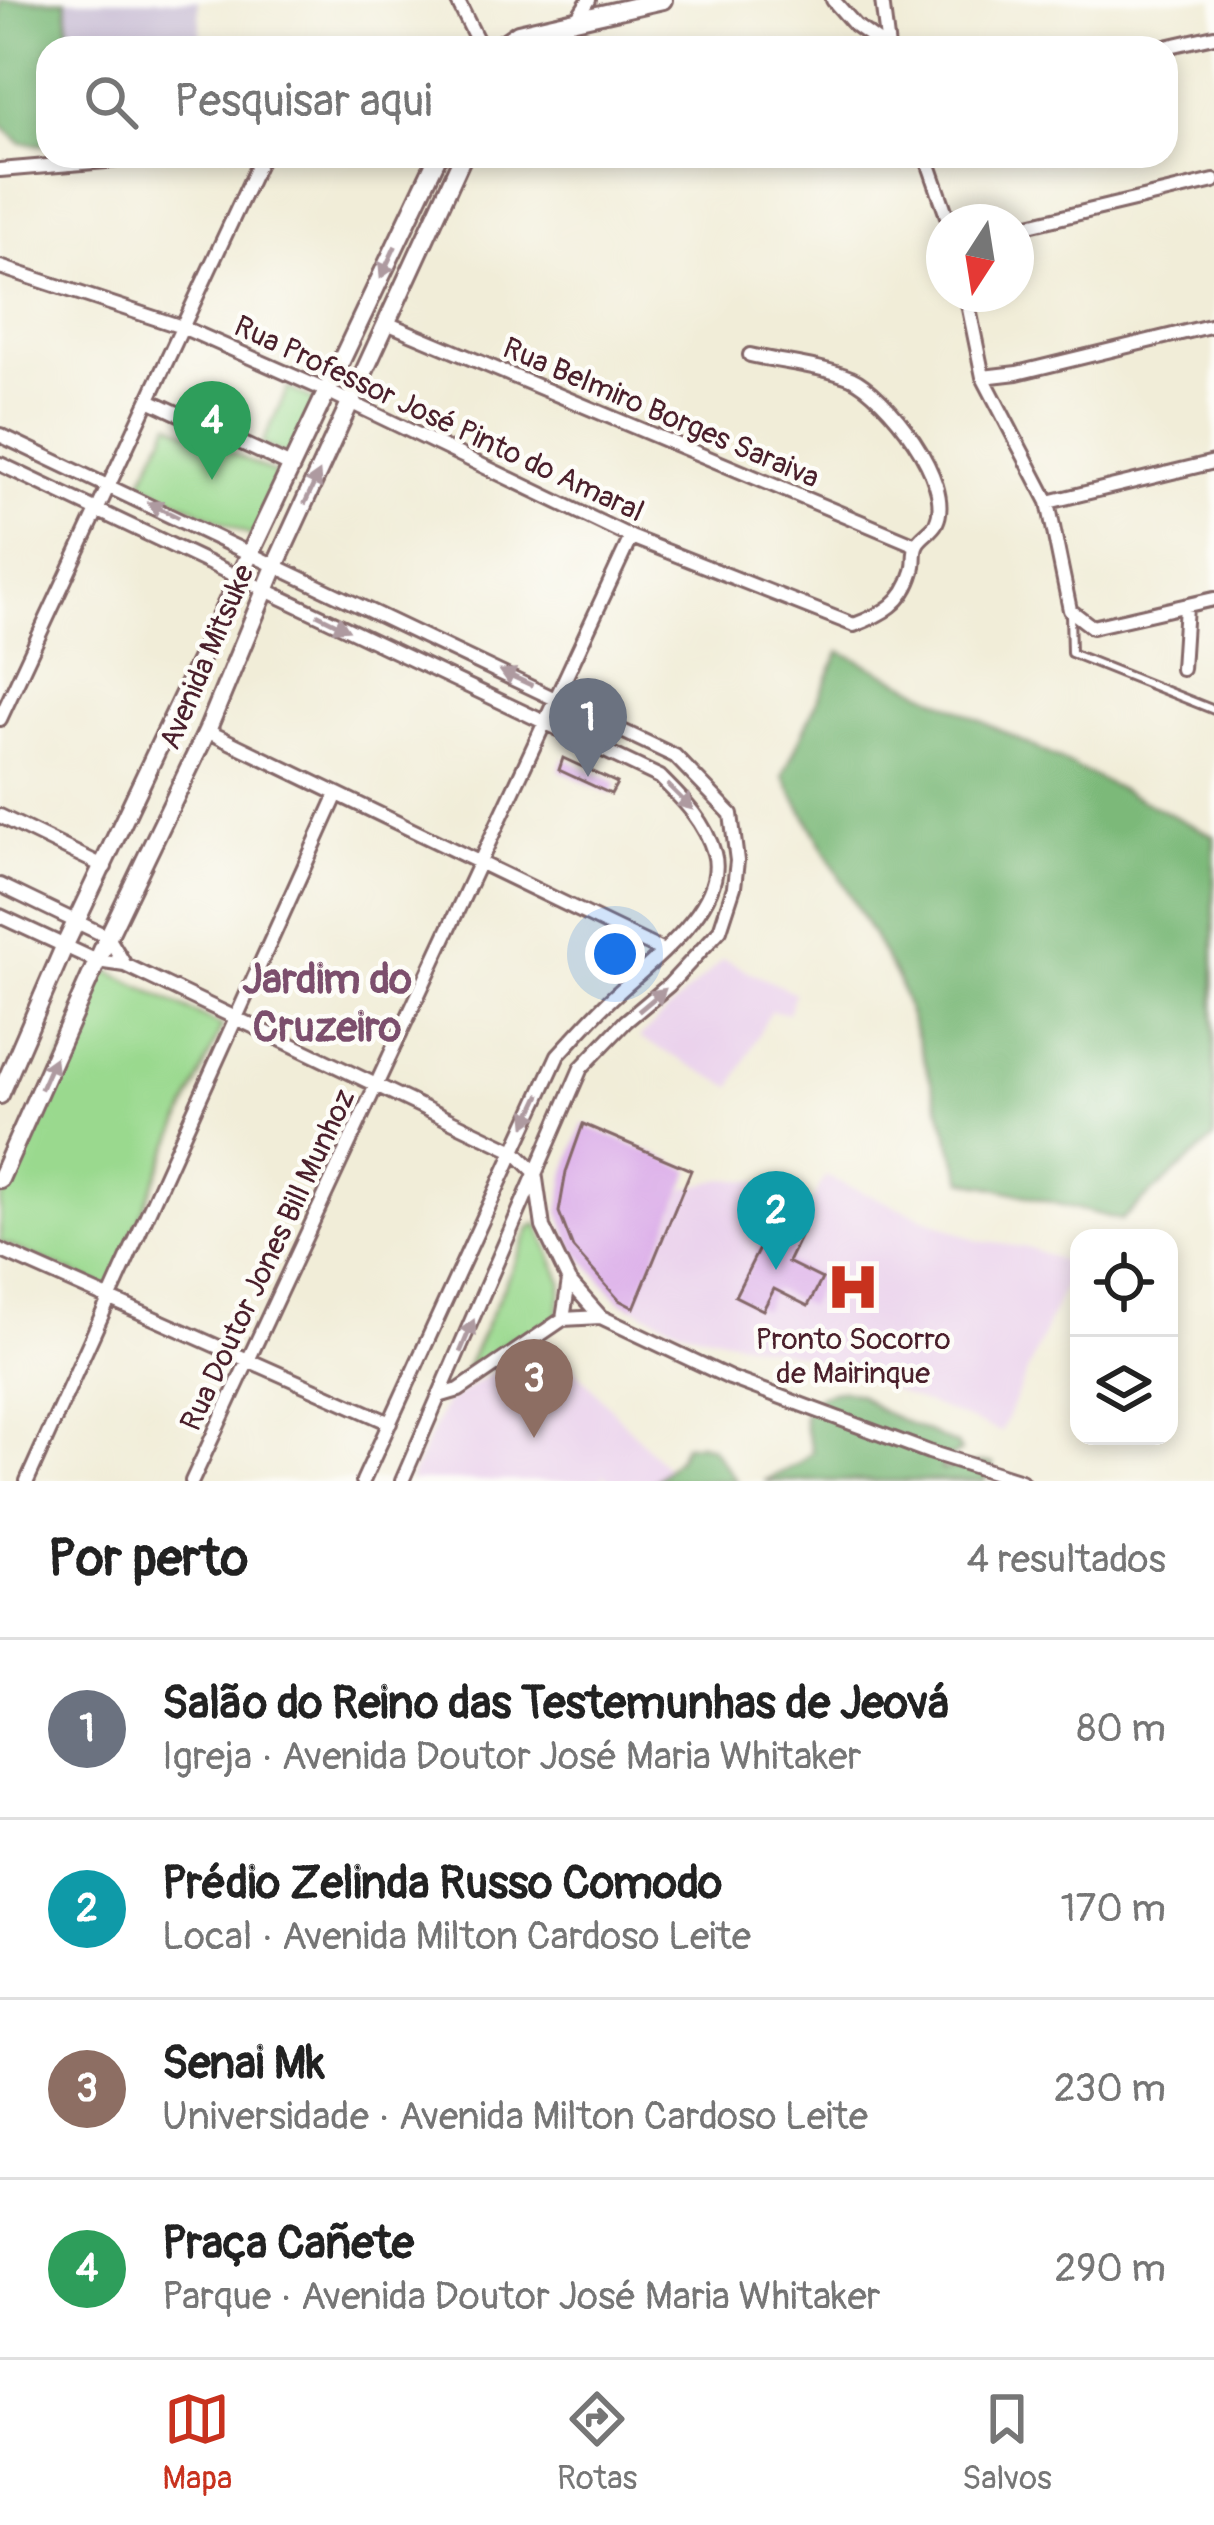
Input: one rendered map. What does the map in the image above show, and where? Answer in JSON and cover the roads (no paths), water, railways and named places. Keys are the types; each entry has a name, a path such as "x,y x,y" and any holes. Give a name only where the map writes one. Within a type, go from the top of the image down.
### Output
{"main road":[{"path":"514,36 571,18 663,0"},
{"path":"549,36 571,18"},
{"name":"Avenida Mitsuke","path":"0,1095 64,947 106,867 432,168"},
{"name":"Avenida Mitsuke","path":"0,1179 207,731 276,564 458,168"},
{"path":"358,326 385,332"}],"street":[{"path":"457,0 475,36"},
{"path":"571,18 589,0"},
{"path":"832,0 870,36"},
{"path":"882,0 886,36"},
{"path":"1178,44 1214,35"},
{"path":"0,170 36,167"},
{"path":"0,719 256,168"},
{"path":"930,168 943,204"},
{"path":"1034,224 1214,181"},
{"name":"Rua Professor José Pinto do Amaral","path":"0,267 182,327 328,391 631,537 854,625 886,613 904,592 915,568 916,545"},
{"path":"970,312 983,377 1048,502 1070,610 1092,627 1214,599"},
{"path":"983,377 1214,325"},
{"name":"Rua Belmiro Borges Saraiva","path":"385,332 916,545"},
{"path":"750,355 812,365 870,388 918,446 939,499 938,521 916,545"},
{"path":"148,400 291,466"},
{"path":"0,435 675,756 730,814 737,861 720,929 669,985 580,1068 402,1481"},
{"path":"1048,502 1214,462"},
{"path":"0,464 660,777 695,813 716,857 706,904 680,936 607,1002 559,1055 363,1481"},
{"name":"Rua Doutor Jones Bill Munhoz","path":"192,1481 631,537"},
{"path":"1182,669 1186,606"},
{"path":"207,731 663,951"},
{"path":"27,1481 337,794"},
{"path":"0,816 106,867"},
{"path":"0,885 108,938 125,964"},
{"path":"0,916 98,961 125,964 514,1151 535,1172 543,1227 569,1281 601,1317 730,1378 928,1452 1021,1481"},
{"path":"0,1250 390,1424"},
{"path":"563,1319 569,1281"},
{"path":"442,1395 459,1390 563,1319 601,1317"}],"lane":[{"path":"1070,610 1071,653 1214,710"}],"place":[{"name":"Praça Cañete","path":"212,480"},
{"name":"Salão do Reino das Testemunhas de Jeová","path":"588,777"},
{"name":"Prédio Zelinda Russo Comodo","path":"776,1270"},
{"name":"Pronto Socorro de Mairinque","path":"853,1287"},
{"name":"Senai Mk","path":"534,1438"}],"district":[{"name":"Jardim do Cruzeiro","path":"327,1004"}]}
